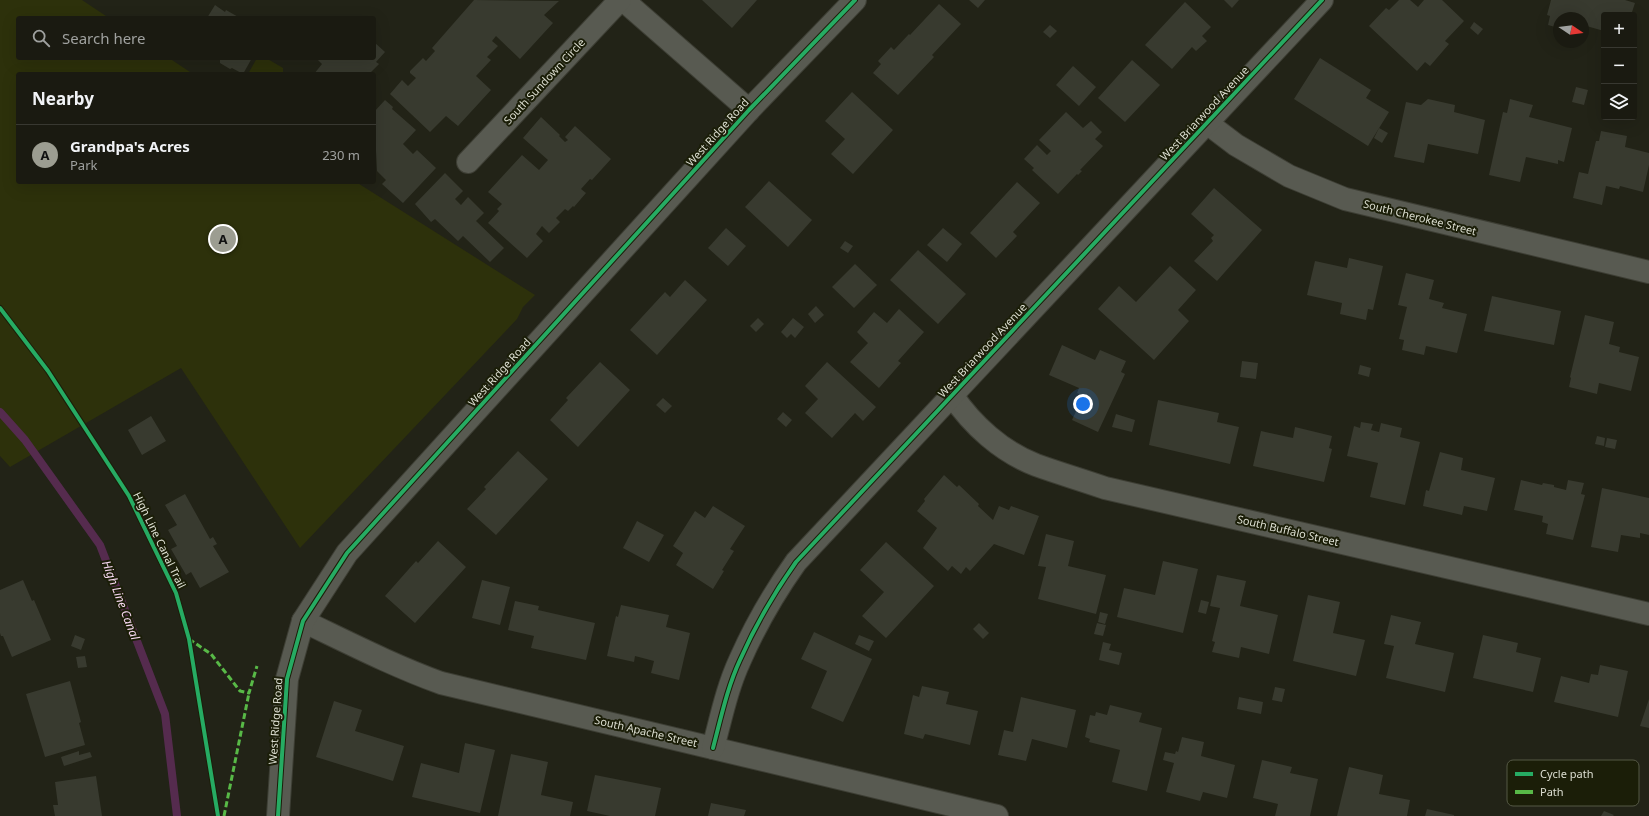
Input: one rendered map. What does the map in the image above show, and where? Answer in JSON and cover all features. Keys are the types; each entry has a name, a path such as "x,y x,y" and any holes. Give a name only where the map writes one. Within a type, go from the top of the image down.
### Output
{"street":[{"name":"South Sundown Circle","path":"468,162 622,0 749,110"},
{"name":"West Ridge Road","path":"278,816 287,678 303,620 347,553 749,110 855,0"},
{"name":"West Briarwood Avenue","path":"713,748 725,700 740,661 778,589 796,562 1322,0"},
{"name":"South Cherokee Street","path":"1207,123 1236,145 1289,176 1345,199 1649,272"},
{"name":"South Buffalo Street","path":"952,395 961,409 989,437 1004,448 1034,464 1105,488 1649,614"},
{"name":"South Apache Street","path":"303,620 376,657 441,683 997,816"}],"green space":[{"path":"0,0 82,0 106,16 16,16 16,60 172,60 190,72 16,72 16,184 359,184 535,295 523,307 517,319 300,548 181,368 10,467 0,456"},
{"path":"256,60 269,60 283,68 283,72 249,72"}],"building":[{"path":"474,0 559,1 544,15 553,23 520,59 496,36 492,41 498,46 487,57 491,60 476,76 491,90 458,126 446,116 430,132 390,94 402,80 408,86 416,78 410,73 410,71 423,58 426,61 435,51 432,48"},
{"path":"702,0 757,0 732,28"},
{"path":"969,0 985,0 978,8"},
{"path":"1224,0 1239,0 1232,8"},
{"path":"1399,0 1410,0 1418,7 1424,0 1442,0 1464,21 1445,41 1449,44 1430,66 1425,62 1417,71 1369,26 1386,8 1389,10"},
{"path":"1551,0 1625,0 1635,3 1632,12 1601,12 1601,30 1589,27 1589,12 1553,12 1553,26 1548,25 1550,16 1547,15"},
{"path":"1185,2 1211,27 1202,36 1207,41 1196,51 1192,47 1172,69 1145,45"},
{"path":"939,4 961,24 932,55 934,57 898,95 873,73 881,64 878,61 891,47 894,50"},
{"path":"215,5 225,12 226,10 236,16 208,16"},
{"path":"1474,22 1483,29 1478,35 1470,28"},
{"path":"1050,25 1057,31 1050,38 1043,32"},
{"path":"376,44 385,52 376,62 379,64 371,72 316,72 322,64 318,60 376,60"},
{"path":"1320,58 1371,90 1366,98 1389,112 1368,146 1294,99"},
{"path":"220,60 251,60 244,72 239,72 232,68 230,69 220,63"},
{"path":"1132,60 1160,85 1125,122 1098,98"},
{"path":"1073,66 1096,87 1079,106 1056,85"},
{"path":"1576,87 1588,90 1584,105 1572,102"},
{"path":"852,92 893,130 853,174 831,154 845,139 825,121"},
{"path":"1428,99 1455,105 1454,112 1485,120 1478,154 1428,144 1424,163 1394,157 1406,102 1421,105"},
{"path":"1510,99 1533,105 1529,117 1572,128 1564,162 1558,160 1558,164 1526,157 1520,182 1489,175 1503,112 1507,113"},
{"path":"385,100 393,107 392,109 416,130 403,144 413,154 417,150 436,168 403,203 382,184 386,180 377,171 376,110"},
{"path":"1066,112 1083,128 1091,121 1102,132 1095,139 1103,146 1080,170 1082,171 1078,175 1077,174 1058,194 1032,170 1034,168 1024,159 1037,145 1047,155 1051,151 1039,140"},
{"path":"541,117 560,135 559,136 565,142 568,140 565,137 575,126 611,159 592,180 590,179 581,189 586,193 574,207 573,206 568,211 565,209 556,218 560,222 549,233 542,226 536,234 543,241 527,258 488,223 499,211 497,209 502,204 488,192 522,155 539,170 548,160 523,138"},
{"path":"1379,128 1388,133 1382,143 1374,138"},
{"path":"1601,131 1627,136 1625,147 1649,153 1649,165 1643,192 1620,186 1619,189 1606,186 1602,205 1573,198 1579,172 1588,174 1596,141 1599,141"},
{"path":"445,173 463,191 455,199 461,205 468,197 484,213 476,221 504,248 490,262 463,236 458,241 435,219 431,222 415,204"},
{"path":"769,181 812,220 788,247 745,207"},
{"path":"1017,182 1040,203 1013,232 1017,236 996,258 970,233"},
{"path":"1214,188 1262,230 1217,281 1194,261 1213,241 1211,238 1214,235 1191,214"},
{"path":"726,228 746,246 728,266 708,248"},
{"path":"943,228 962,244 947,262 927,245"},
{"path":"845,241 853,246 848,253 840,248"},
{"path":"918,250 966,294 938,324 890,280"},
{"path":"1349,258 1383,266 1373,310 1368,309 1366,320 1340,314 1342,303 1307,295 1315,261 1347,268"},
{"path":"855,264 877,285 854,308 832,287"},
{"path":"1170,266 1196,290 1178,310 1189,321 1154,360 1098,309 1119,286 1136,302"},
{"path":"1406,273 1434,280 1429,299 1444,303 1442,308 1467,314 1457,353 1426,346 1424,355 1402,350 1404,340 1399,339 1407,307 1398,305"},
{"path":"685,280 707,300 657,355 630,330 665,292 670,297"},
{"path":"1492,296 1561,311 1554,345 1484,331"},
{"path":"816,306 824,315 815,323 808,314"},
{"path":"899,309 924,332 898,361 901,363 879,388 850,362 868,343 857,332 874,312 887,323"},
{"path":"1585,315 1614,322 1609,344 1620,347 1619,352 1639,357 1631,391 1599,383 1597,394 1569,387"},
{"path":"758,318 764,324 756,332 750,326"},
{"path":"793,318 804,327 795,338 791,334 787,338 781,332"},
{"path":"1062,345 1095,360 1100,350 1126,361 1121,372 1125,374 1098,432 1072,420 1083,396 1077,393 1079,388 1049,375"},
{"path":"1242,361 1258,363 1256,379 1240,377"},
{"path":"600,362 630,390 578,447 550,420 568,400 566,398"},
{"path":"827,362 876,407 863,421 855,413 832,438 805,413 818,399 805,386"},
{"path":"1360,365 1371,368 1369,377 1358,374"},
{"path":"663,398 672,406 665,413 656,405"},
{"path":"1158,400 1219,413 1217,422 1239,427 1230,464 1149,445"},
{"path":"783,412 792,420 786,427 777,419"},
{"path":"1116,414 1135,420 1132,432 1112,427"},
{"path":"151,416 166,441 142,455 128,430"},
{"path":"1361,422 1373,424 1371,430 1379,432 1381,423 1402,428 1400,437 1420,442 1405,505 1370,497 1378,463 1347,456 1354,426 1360,428"},
{"path":"1295,427 1332,436 1329,448 1332,449 1324,482 1253,466 1261,431 1293,438"},
{"path":"1597,436 1605,438 1604,446 1595,444"},
{"path":"1607,438 1617,440 1615,449 1605,447"},
{"path":"518,451 548,479 496,535 467,509 486,489 484,487"},
{"path":"1440,452 1463,458 1461,470 1495,478 1487,511 1464,506 1462,515 1423,506 1426,490 1429,491"},
{"path":"944,475 957,487 959,485 993,520 999,506 1009,510 1011,506 1039,516 1024,555 994,544 970,571 966,567 961,574 952,566 948,571 923,548 937,528 917,511 925,501 924,499"},
{"path":"1521,480 1542,485 1543,483 1554,485 1554,487 1566,490 1568,480 1584,483 1581,494 1585,495 1573,540 1546,534 1548,524 1542,522 1543,516 1514,510"},
{"path":"1602,488 1649,498 1649,535 1640,533 1640,538 1621,535 1618,552 1591,547"},
{"path":"185,494 210,539 213,537 217,544 213,546 229,572 200,588 191,572 186,575 171,549 177,546 168,530 177,525 165,505"},
{"path":"713,506 745,526 730,549 734,551 722,570 724,571 713,589 676,565 683,553 673,546 695,511 705,518"},
{"path":"637,521 664,535 649,562 623,548"},
{"path":"1046,534 1074,541 1068,566 1106,575 1096,614 1038,599 1046,567 1038,566"},
{"path":"438,541 466,567 415,623 385,596 416,561 418,563"},
{"path":"886,542 934,586 886,638 862,616 884,592 860,570"},
{"path":"1163,561 1198,569 1183,633 1117,617 1124,588 1155,595"},
{"path":"1217,575 1246,581 1240,606 1278,615 1269,654 1241,647 1239,658 1212,652 1215,642 1212,641 1220,608 1210,606"},
{"path":"23,580 32,601 34,600 51,640 12,657 3,636 1,636 0,633 0,590"},
{"path":"482,580 510,587 500,625 472,618"},
{"path":"1308,595 1340,602 1333,633 1365,640 1356,676 1293,661"},
{"path":"1201,600 1209,602 1206,614 1198,612"},
{"path":"515,601 539,606 538,610 595,623 586,660 531,648 534,636 508,630"},
{"path":"621,605 669,615 666,627 690,633 679,680 651,673 654,661 635,656 634,662 607,656 616,616 618,617"},
{"path":"1100,612 1108,614 1105,624 1098,622"},
{"path":"1391,615 1421,622 1415,644 1454,653 1445,692 1386,678 1394,646 1384,644"},
{"path":"979,623 989,633 983,639 973,629"},
{"path":"1097,623 1106,625 1103,636 1094,634"},
{"path":"814,632 872,659 843,722 811,708 827,671 801,659"},
{"path":"75,635 85,639 81,650 71,646"},
{"path":"859,635 874,641 869,651 855,644"},
{"path":"1483,635 1518,643 1516,652 1541,658 1533,692 1473,678"},
{"path":"1103,642 1111,644 1109,650 1122,653 1119,665 1099,660"},
{"path":"85,656 87,667 78,668 76,657"},
{"path":"1600,665 1628,671 1618,717 1554,702 1561,676 1589,683 1591,674 1598,675"},
{"path":"70,681 81,722 79,723 85,745 45,757 26,694"},
{"path":"922,686 949,692 946,704 978,711 970,745 925,734 923,739 904,734 913,695 919,697"},
{"path":"1275,687 1285,689 1282,702 1272,700"},
{"path":"1021,697 1076,710 1067,748 1032,739 1026,761 998,755 1004,730 1013,732"},
{"path":"1239,697 1263,702 1261,714 1237,709"},
{"path":"1649,699 1649,728 1640,726"},
{"path":"334,701 362,710 355,731 404,746 393,781 316,757"},
{"path":"1110,705 1142,713 1139,722 1162,728 1147,791 1112,782 1120,750 1089,742 1090,739 1085,737 1090,715 1095,716 1096,712 1107,715"},
{"path":"1182,737 1204,742 1201,756 1235,765 1227,798 1203,792 1200,801 1166,792 1174,763 1163,760 1165,752 1175,754 1176,751 1178,752"},
{"path":"465,743 495,750 480,813 412,797 421,763 459,773"},
{"path":"79,751 79,755 90,752 92,757 64,766 61,757"},
{"path":"511,754 548,762 541,795 573,802 570,816 498,816"},
{"path":"1262,760 1292,767 1290,773 1318,779 1310,816 1275,816 1278,804 1253,798"},
{"path":"1349,767 1383,775 1379,794 1410,800 1407,816 1337,816"},
{"path":"595,775 661,788 655,816 610,816 587,811"},
{"path":"96,776 102,816 55,816 53,805 58,805 55,782"},
{"path":"711,803 746,810 744,816 708,816"},
{"path":"1427,809 1454,815 1454,816 1425,816"},
{"path":"1604,811 1614,815 1601,816"}],"waterway":[{"name":"High Line Canal","path":"0,412 25,440 100,545 165,714 177,816"}],"marked path":[{"path":"189,639 211,654 240,691 249,693 257,666"},
{"path":"224,816 249,693"}],"cycle path":[{"path":"278,816 287,679 303,621 347,553 749,110 855,0"},
{"path":"713,748 735,671 765,610 796,562 1322,0"},
{"name":"High Line Canal Trail","path":"0,308 48,371 129,496 176,593 189,639 218,816"}],"place":[{"name":"Grandpa's Acres","path":"223,239"}]}
